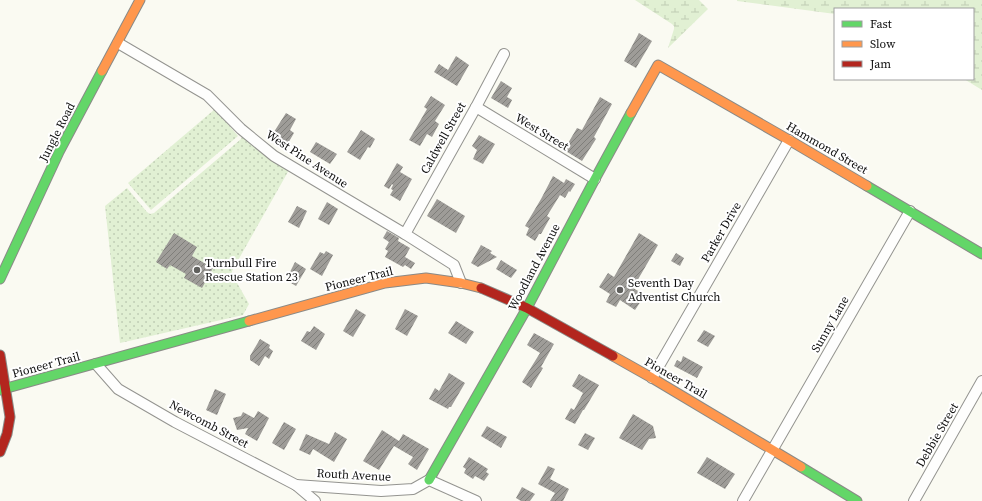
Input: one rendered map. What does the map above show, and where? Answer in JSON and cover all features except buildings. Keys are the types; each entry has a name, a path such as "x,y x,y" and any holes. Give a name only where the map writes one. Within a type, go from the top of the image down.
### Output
{"street":[{"name":"Jungle Road","path":"0,279 59,152 140,0"},
{"name":"West Pine Avenue","path":"118,43 207,95 241,129 274,156 454,265 461,282"},
{"name":"Caldwell Street","path":"405,234 504,54"},
{"name":"Hammond Street","path":"658,66 789,140 982,254"},
{"name":"Woodland Avenue","path":"429,480 527,308 595,179 658,66"},
{"name":"West Street","path":"476,107 595,179"},
{"name":"Parker Drive","path":"652,378 789,140"},
{"name":"Sunny Lane","path":"772,450 910,211"},
{"name":"Pioneer Trail","path":"0,452 7,434 10,417 3,389 385,283 426,278 461,282 483,289 527,308 652,378 857,501"},
{"path":"0,355 3,389"},
{"name":"Newcomb Street","path":"96,364 118,389 175,422 296,485 316,501"},
{"name":"Debbie Street","path":"914,501 982,381"},
{"path":"743,501 772,450"},
{"path":"429,480 476,501"},
{"name":"Routh Avenue","path":"296,485 381,491 413,489 429,480"},
{"path":"316,501 324,487"}],"green space":[{"path":"635,0 699,0 708,9 668,48 674,26"},
{"path":"982,0 982,90 966,80 974,80 974,8 834,8 834,14 737,1"},
{"path":"215,109 238,136 151,210 128,183"},
{"path":"242,136 289,170 232,271 232,274 249,304 243,315 120,343 105,206 127,188 147,212 150,214 154,213 241,139"}],"traffic: fast":[{"path":"0,279 59,152 102,71"},
{"path":"429,480 527,308 631,113"},
{"path":"867,186 982,254"},
{"path":"0,390 249,321"},
{"path":"801,467 857,501"}],"traffic: slow":[{"path":"102,71 140,0"},
{"path":"631,113 658,65 867,186"},
{"path":"249,321 385,283 426,278 461,283 481,288"},
{"path":"613,356 801,467"}],"traffic: jam":[{"path":"481,288 527,308 613,356"},
{"path":"0,355 10,417 7,434 0,452"}],"place":[{"name":"Turnbull Fire Rescue Station 23","path":"197,270"},
{"name":"Seventh Day Adventist Church","path":"620,290"}]}
